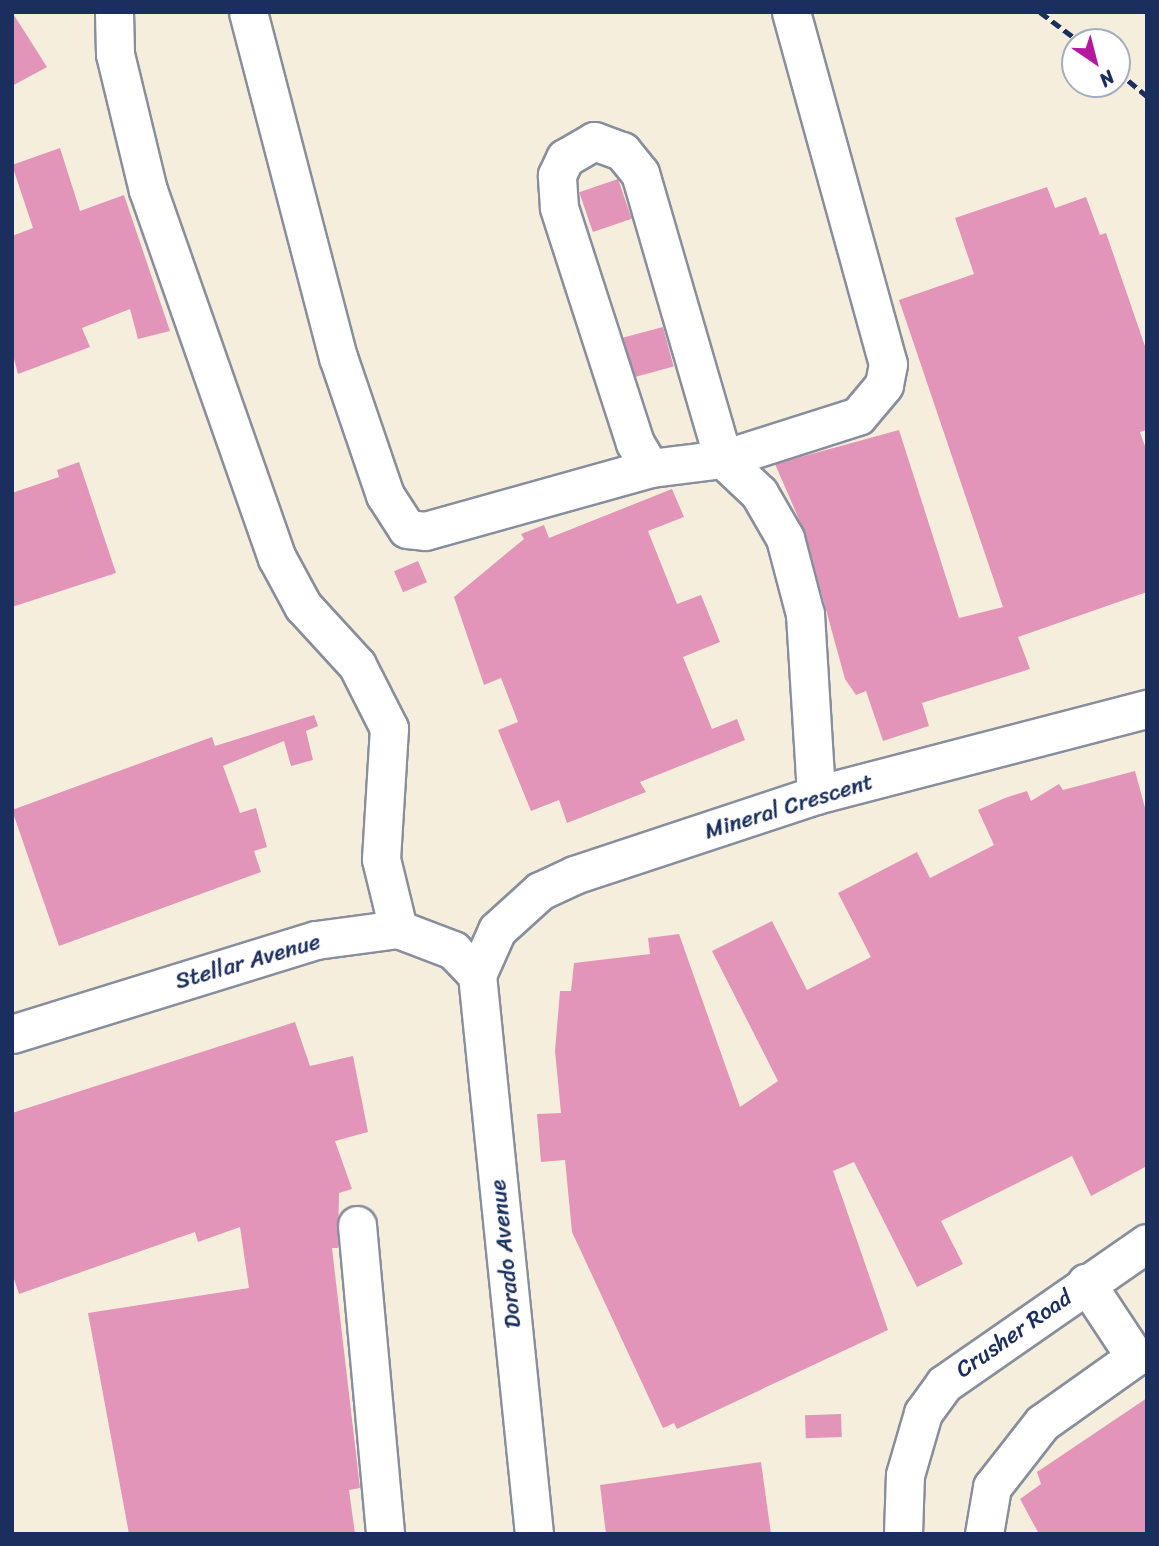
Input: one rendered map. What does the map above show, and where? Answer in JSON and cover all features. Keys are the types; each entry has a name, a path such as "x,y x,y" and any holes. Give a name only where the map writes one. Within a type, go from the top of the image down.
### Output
{"street":[{"path":"114,12 115,54 127,165 277,558 303,606 357,665 388,728 381,859 398,929"},
{"path":"248,12 338,357 385,495 407,529 425,531 650,468 723,459 858,416 884,385 888,364 791,12"},
{"path":"650,468 635,443 559,207 557,175 565,158 594,141 622,151 640,173 723,459 759,493 785,538 805,614 816,795"},
{"name":"Mineral Crescent","path":"477,975 497,930 540,891 816,795 1147,709"},
{"name":"Stellar Avenue","path":"14,1027 316,940 398,929 453,950 477,975"},
{"name":"Dorado Avenue","path":"477,975 534,1534"},
{"path":"357,1225 384,1534"},
{"name":"Crusher Road","path":"903,1534 905,1475 923,1413 944,1384 1147,1243"},
{"path":"984,1534 992,1488 1042,1423 1141,1353 1086,1283"}],"building":[{"path":"12,12 47,67 12,86"},
{"path":"60,148 80,211 124,195 170,331 138,339 130,309 82,328 90,347 18,374 12,351 12,236 33,228 12,165"},
{"path":"618,179 632,219 593,232 579,192"},
{"path":"1047,187 1055,208 1086,197 1100,235 1106,233 1147,352 1147,430 1140,432 1147,452 1147,592 1018,637 1030,669 922,703 929,726 883,741 866,691 856,695 845,679 805,533 775,464 899,430 959,618 1003,607 899,300 974,274 955,218"},
{"path":"663,327 674,367 634,377 623,338"},
{"path":"79,462 116,573 12,607 12,493 59,477 57,470"},
{"path":"672,489 684,517 648,531 677,604 701,595 720,642 683,657 712,729 737,719 745,740 640,782 646,792 567,823 559,800 531,811 498,730 518,722 501,678 484,685 454,597 524,539 521,534 544,525 549,538"},
{"path":"418,561 427,582 403,592 394,571"},
{"path":"314,715 318,726 306,731 313,760 291,766 284,741 223,766 240,813 256,808 267,847 254,851 261,872 59,946 12,810 212,737 215,746"},
{"path":"1135,771 1147,815 1147,1166 1091,1196 1072,1156 941,1221 963,1264 917,1287 854,1162 833,1171 888,1330 677,1429 674,1423 663,1428 572,1232 565,1160 541,1162 537,1114 561,1113 555,1051 560,991 571,991 574,963 650,954 648,938 679,934 740,1107 778,1081 712,951 772,921 807,990 871,957 838,893 917,852 930,878 994,845 978,810 1005,798 1027,791 1031,801 1059,784 1063,790"},
{"path":"295,1022 310,1066 353,1056 368,1132 335,1141 352,1189 339,1193 338,1248 332,1248 360,1488 349,1490 355,1534 129,1534 88,1313 249,1288 240,1227 198,1242 195,1232 19,1294 12,1273 12,1113"},
{"path":"1147,1398 1147,1534 1039,1534 1020,1499 1041,1484 1037,1472"},
{"path":"841,1414 842,1437 806,1438 805,1415"},
{"path":"761,1462 771,1534 606,1534 600,1485"}],"railway":[{"path":"1040,12 1061,28"},
{"path":"1131,83 1147,96"}]}
